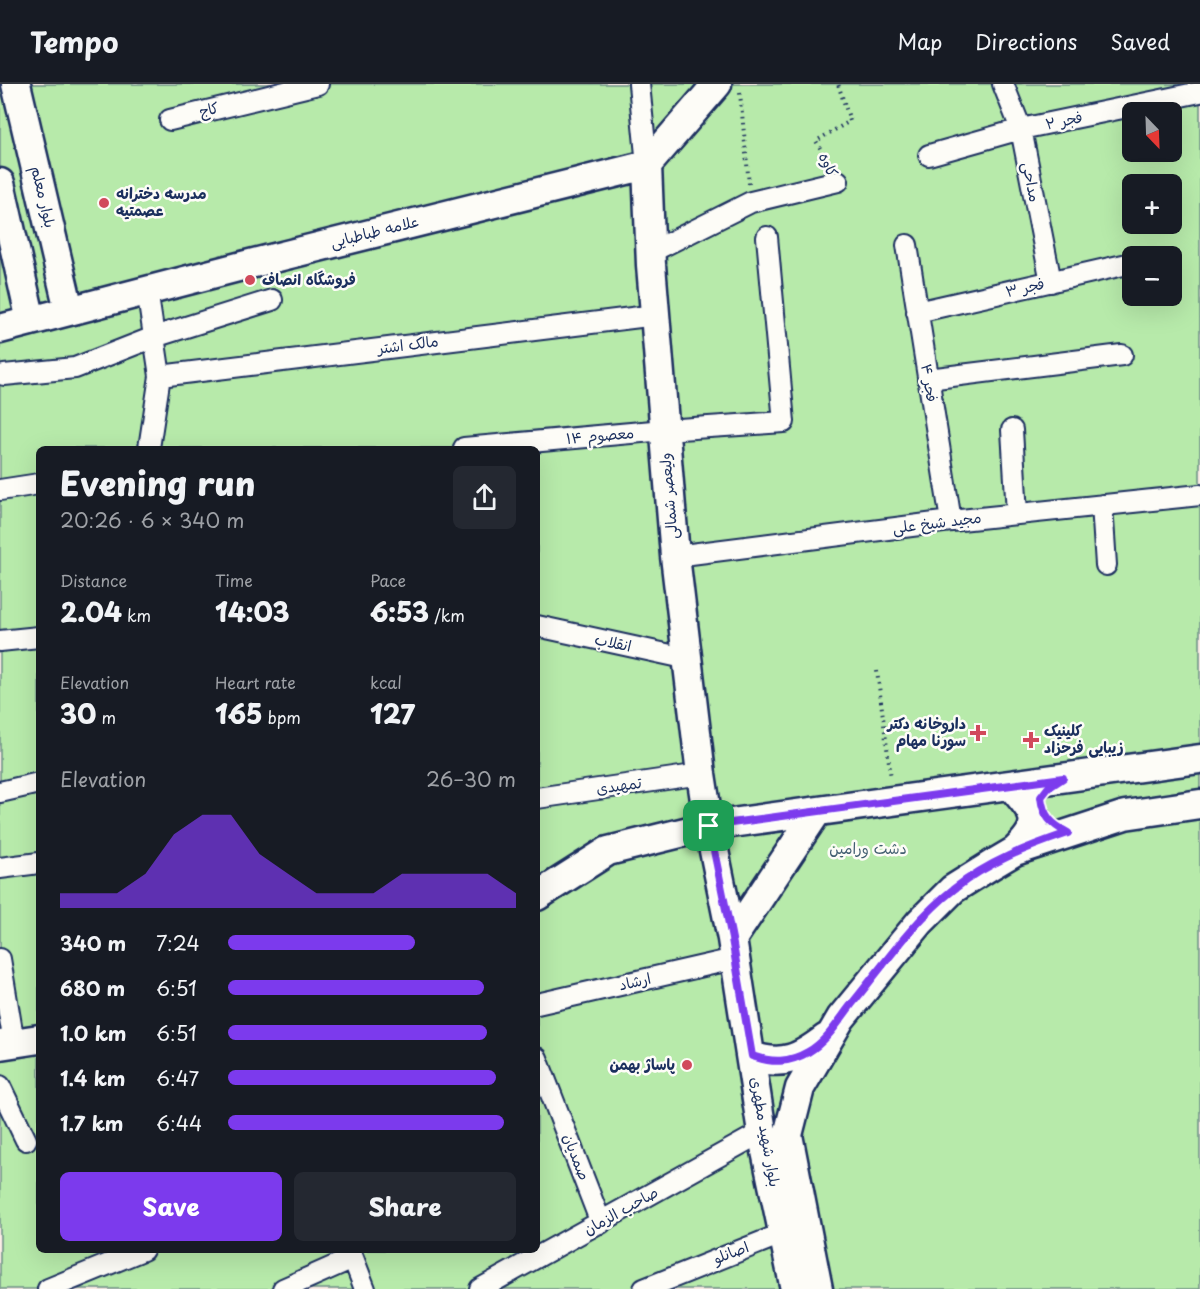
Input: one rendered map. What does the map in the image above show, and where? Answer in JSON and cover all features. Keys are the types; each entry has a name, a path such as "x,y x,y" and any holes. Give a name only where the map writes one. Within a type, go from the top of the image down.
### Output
{"main road":[{"name":"بلوار معلم","path":"16,84 69,310"},
{"path":"647,165 717,84"},
{"name":"علامه طباطبایی","path":"0,329 647,165"},
{"name":"ولیعصر شمالی","path":"647,165 651,252 675,556 709,826"},
{"path":"0,183 31,321"},
{"path":"540,894 608,851 709,826 1200,759"},
{"path":"1063,778 1048,788 1041,797 1047,818 1068,833"},
{"path":"1011,786 1031,810 1035,821 1030,836 1015,851"},
{"name":"بلوار شهید مطهری","path":"818,1289 788,1135 800,1088 828,1036 889,958 953,890 1015,851 1125,815 1200,804"},
{"path":"733,949 816,813"},
{"name":"بلوار شهید مطهری","path":"709,826 752,1056 762,1132 795,1289"},
{"path":"752,1056 768,1062 782,1062 809,1051 828,1036"}],"street":[{"name":"کاج","path":"170,120 318,84"},
{"path":"639,84 647,165"},
{"name":"مداحی","path":"1004,84 1021,129 1051,282"},
{"name":"فجر ۲","path":"929,155 1021,129 1200,92"},
{"name":"کاوه","path":"651,252 751,202 838,181"},
{"name":"۱۴ معصوم","path":"486,446 784,422 767,237"},
{"name":"فجر ۴","path":"907,245 951,521"},
{"name":"فجر ۳","path":"918,312 1122,265"},
{"path":"147,290 160,376 149,446"},
{"path":"4,375 75,368 154,338 272,300"},
{"name":"مالک اشتر","path":"160,376 656,315"},
{"path":"928,379 1122,355"},
{"path":"1012,430 1017,514"},
{"path":"0,490 36,484"},
{"name":"مجید شیخ علی","path":"675,556 951,521 1200,495"},
{"path":"1102,505 1106,566"},
{"name":"انقلاب","path":"540,627 689,659"},
{"path":"0,641 36,637"},
{"name":"تمهیدی","path":"540,798 701,774"},
{"path":"0,792 36,784"},
{"path":"0,868 36,863"},
{"name":"ارشاد","path":"540,1003 733,949"},
{"path":"0,959 18,1042"},
{"name":"صمدیان","path":"540,1068 601,1223"},
{"path":"0,1086 26,1140"},
{"name":"صاحب الزمان","path":"480,1289 762,1132"},
{"name":"اصانلو","path":"645,1289 784,1233"},
{"path":"48,1289 136,1253"},
{"path":"283,1289 352,1254 365,1289"}],"path":[{"path":"739,84 751,202"},
{"name":"کاوه","path":"838,84 850,121 816,141 838,181"},
{"path":"877,671 893,800"}],"green space":[{"name":"دشت ورامین","path":"0,84 1200,84 1200,1289 0,1289"}],"place":[{"name":"مدرسه دخترانه عصمتیه","path":"104,203"},
{"name":"فروشگاه انصاف","path":"250,280"},
{"name":"داروخانه دکتر سورنا مهام","path":"978,733"},
{"name":"کلینیک زیبایی فرحزاد","path":"1031,740"},
{"name":"پاساژ بهمن","path":"687,1065"}],"route":[{"path":"1063,778 1048,788 1041,797 1047,818 1068,833 1015,851 953,890 920,922 889,958 828,1036 796,1058 782,1062 768,1062 752,1056 737,979 732,939 709,826 1063,778"}]}
